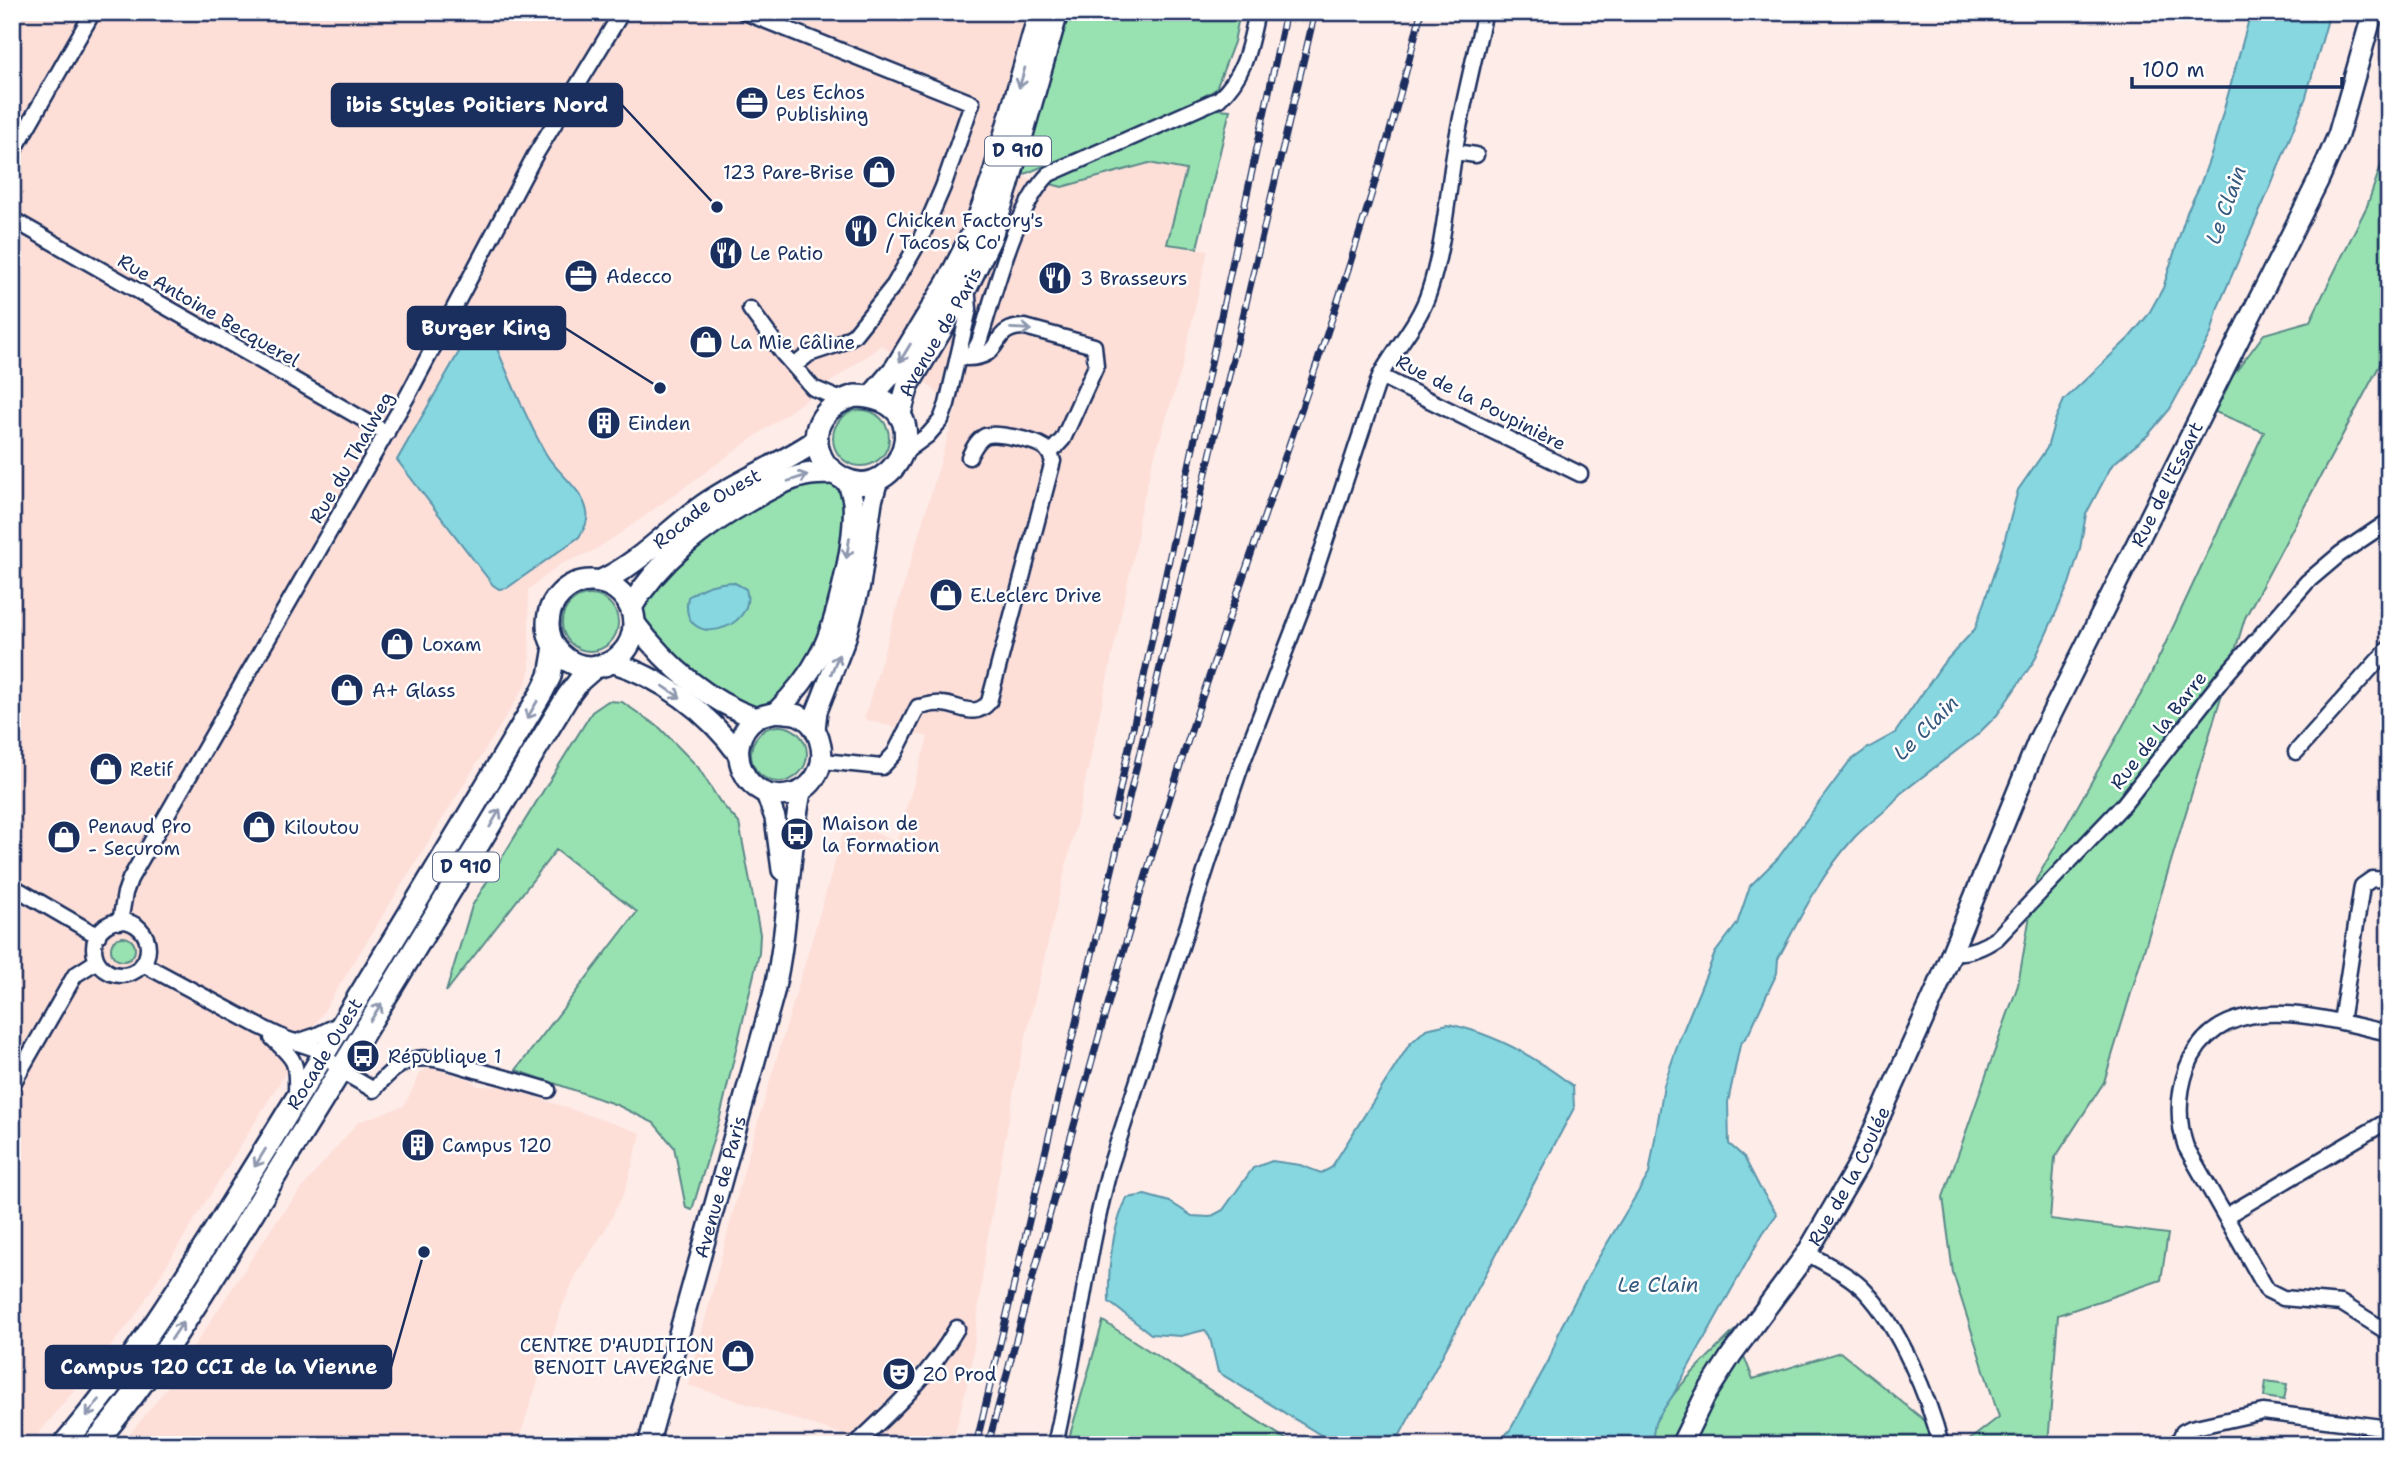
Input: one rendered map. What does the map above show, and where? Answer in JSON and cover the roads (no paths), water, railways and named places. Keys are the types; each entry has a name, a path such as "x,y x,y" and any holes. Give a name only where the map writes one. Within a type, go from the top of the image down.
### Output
{"main road":[{"name":"Avenue de Paris","path":"872,396 896,368 948,282 973,233 992,181 1040,12"},
{"name":"Avenue de Paris","path":"900,413 908,385 967,286 990,239 1057,12"},
{"name":"Rue de l'Essart","path":"1952,953 2038,741 2319,179 2338,135 2373,12"},
{"path":"776,712 806,678 821,654 844,576 853,523 853,500 840,477 821,458 819,430 830,407 841,400 855,396 872,396 887,402 900,413 906,432 905,452 894,469 878,479 862,483 840,477"},
{"name":"Rocade Ouest","path":"599,582 619,572 728,490 798,453 819,430"},
{"name":"Rocade Ouest","path":"633,615 660,567 680,547 724,514 770,488 805,475 840,477"},
{"path":"815,729 817,711 846,637 860,585 872,501 878,479"},
{"path":"738,754 743,734 756,718 776,712 798,715 815,729 821,743 823,761 815,779 801,792 785,796 767,796 751,786 742,771 738,754 729,741 689,703 637,670 573,662 555,647 548,623 556,600 575,584 587,581 613,586 623,595 656,652 720,702 756,718"},
{"path":"604,664 628,645 633,615"},
{"name":"Rocade Ouest","path":"62,1445 116,1379 154,1325 296,1100 542,692 550,676 555,647"},
{"name":"Rocade Ouest","path":"341,1071 568,696 580,680 604,664"},
{"name":"Avenue de Paris","path":"648,1445 783,955 795,822 801,792"},
{"name":"Avenue de Paris","path":"767,796 775,818 780,846 785,927"},
{"name":"Rue de la Coulée","path":"1807,1253 1858,1165 1952,953"},
{"name":"D 910","path":"93,1445 179,1328 341,1071"},
{"path":"1681,1445 1705,1396 1732,1354 1807,1253"}],"street":[{"path":"12,154 93,12"},
{"name":"Rue du Thalweg","path":"120,922 130,879 387,433 534,157 622,12"},
{"path":"744,12 972,103 943,187 920,238 894,285 854,335 839,344 809,354 794,366"},
{"path":"963,357 973,353 979,342 1016,231 1036,187 1049,174 1077,160 1219,99 1235,83 1241,71 1256,12"},
{"name":"Rue de la Poupinière","path":"1485,12 1461,120 1440,251 1428,295 1380,376 1580,474"},
{"path":"1455,152 1476,155"},
{"name":"Rue Antoine Becquerel","path":"12,219 387,433"},
{"path":"905,452 928,435 941,421 963,357 969,309 967,286"},
{"path":"750,309 813,388 841,400"},
{"path":"963,357 987,355 992,352 1002,334 1009,328 1016,327 1025,327 1094,346 1096,366 1063,439 1050,453"},
{"path":"1055,1445 1074,1356 1097,1215 1110,1167 1214,844 1245,754 1311,584 1380,376"},
{"path":"813,388 819,430"},
{"path":"823,761 882,767 895,753 918,707 944,703 968,712 989,702 1053,461 1043,446 1000,434 983,437 975,444 970,457"},
{"name":"Rue de la Barre","path":"1952,953 1969,951 1997,938 2124,804 2224,677 2306,582 2340,554 2389,521"},
{"path":"2296,752 2389,648"},
{"path":"2340,1022 2362,886 2372,879 2389,880"},
{"path":"12,886 98,936"},
{"path":"120,922 130,923 144,933 148,948 148,957 133,973 114,974 103,968 94,952 98,936 110,924 120,922"},
{"path":"12,1085 75,975 97,961"},
{"path":"143,964 261,1027 281,1047 292,1046 343,1022"},
{"path":"2389,1033 2284,1013 2263,1013 2228,1024 2210,1035 2197,1049 2183,1078 2180,1095 2180,1125 2186,1147 2270,1293 2283,1298 2341,1303 2389,1333"},
{"path":"292,1046 374,1090 385,1076 398,1066 415,1058 426,1057 501,1075 548,1090"},
{"path":"292,1046 297,1076 296,1100"},
{"path":"2226,1216 2389,1120"},
{"name":"Rue de la Coulée","path":"1807,1253 1854,1281 1875,1302 1907,1355 1941,1444"},
{"path":"855,1445 920,1381 944,1351 957,1328"},
{"path":"2177,1445 2183,1432 2263,1412 2389,1428"}],"water":[{"name":"Le Clain","path":"2251,12 2330,12 2306,97 2218,307 2211,334 2170,409 2148,435 2112,465 2086,514 2080,549 2069,584 2034,661 1997,715 1977,735 1900,794 1841,853 1812,897 1778,959 1777,973 1749,1033 1740,1045 1728,1102 1729,1144 1744,1157 1777,1214 1763,1233 1673,1395 1655,1422 1648,1445 1496,1445 1510,1430 1521,1411 1597,1260 1649,1174 1664,1085 1680,1038 1715,953 1737,924 1750,886 1778,858 1849,762 1895,733 1942,665 1975,629 2003,546 2018,490 2047,448 2064,400 2129,338 2148,315 2163,288 2187,212 2212,152"},
{"path":"478,333 489,336 495,344 539,441 551,461 580,496 587,515 586,525 579,537 507,588 499,589 493,585 397,460 463,345 469,336"},
{"path":"733,582 746,589 747,604 741,616 730,625 718,629 705,630 694,625 688,614 688,597 709,586"},
{"path":"1448,1024 1499,1040 1545,1065 1573,1086 1574,1108 1400,1435 1390,1445 1337,1445 1218,1372 1210,1338 1205,1330 1181,1336 1151,1334 1109,1302 1112,1249 1127,1198 1145,1195 1170,1202 1192,1216 1210,1217 1223,1210 1253,1168 1272,1161 1300,1165 1321,1173 1331,1168 1409,1045 1426,1029"}],"railway":[{"path":"1114,817 1286,12"},
{"path":"976,1445 1315,12"},
{"path":"988,1445 1085,1085 1137,906 1192,728 1344,283 1398,103 1421,12"}],"place":[{"name":"Les Echos Publishing","path":"752,103"},
{"name":"123 Pare-Brise","path":"879,172"},
{"name":"ibis Styles Poitiers Nord","path":"717,207"},
{"name":"Chicken Factory's / Tacos & Co'","path":"861,231"},
{"name":"Le Patio","path":"726,253"},
{"name":"Adecco","path":"581,276"},
{"name":"3 Brasseurs","path":"1055,278"},
{"name":"La Mie Câline","path":"706,342"},
{"name":"Burger King","path":"660,388"},
{"name":"Einden","path":"604,423"},
{"name":"E.Leclerc Drive","path":"946,595"},
{"name":"Loxam","path":"397,644"},
{"name":"A+ Glass","path":"347,690"},
{"name":"Retif","path":"106,769"},
{"name":"Kiloutou","path":"259,827"},
{"name":"Maison de la Formation","path":"797,834"},
{"name":"Penaud Pro - Securom","path":"64,837"},
{"name":"République 1","path":"363,1056"},
{"name":"Campus 120","path":"418,1145"},
{"name":"Campus 120 CCI de la Vienne","path":"424,1252"},
{"name":"CENTRE D'AUDITION BENOIT LAVERGNE","path":"738,1356"},
{"name":"ZO Prod","path":"899,1374"}]}
